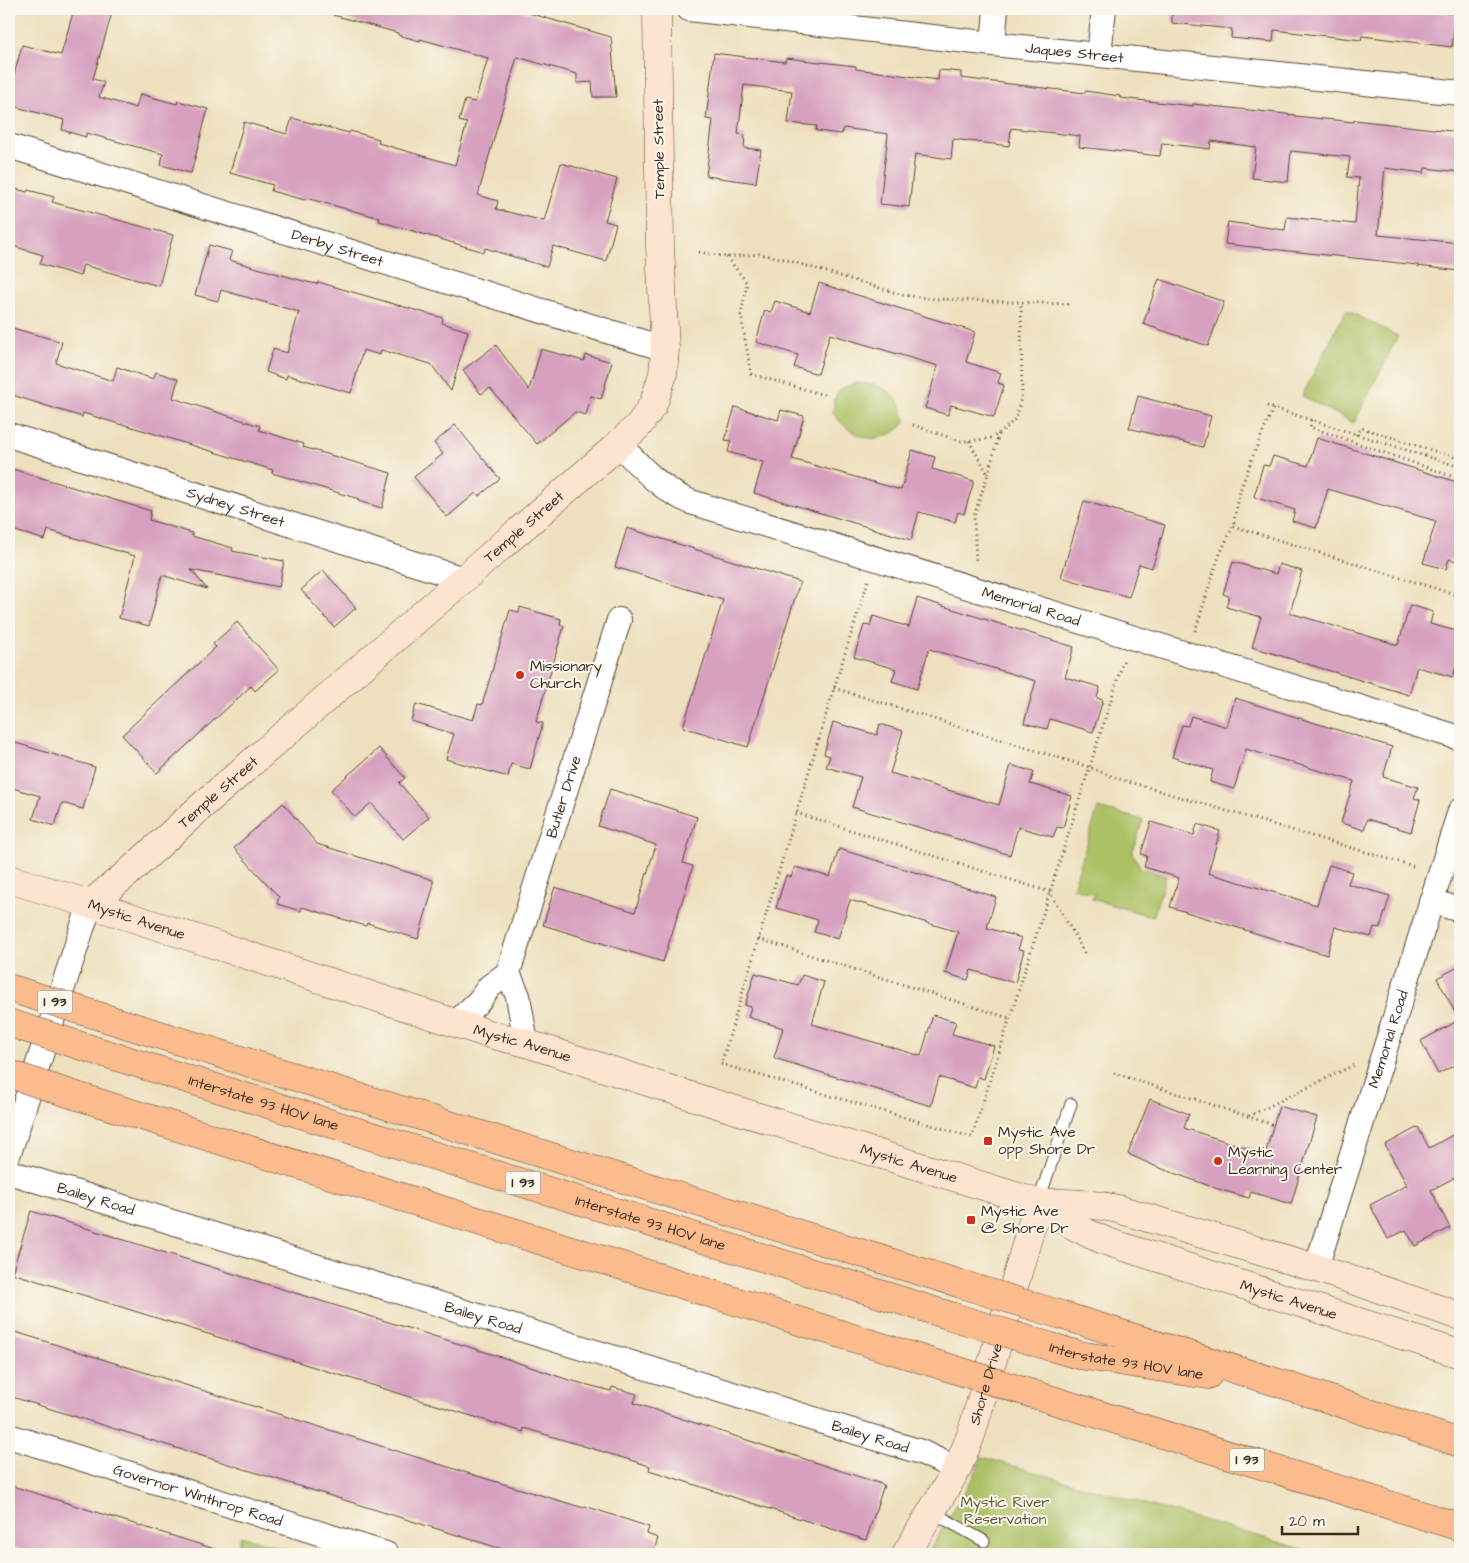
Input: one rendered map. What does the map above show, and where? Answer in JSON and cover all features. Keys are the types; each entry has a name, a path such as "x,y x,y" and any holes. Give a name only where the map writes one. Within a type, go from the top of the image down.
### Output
{"highway":[{"name":"I 93","path":"9,988 1301,1390 1460,1443"},
{"name":"Interstate 93 HOV lane","path":"9,1023 1079,1355 1301,1390"},
{"name":"I 93","path":"9,1074 1460,1527"}],"main road":[{"name":"Temple Street","path":"90,904 619,444 639,425 653,405 663,374 665,349 660,246 657,9"},
{"name":"Mystic Avenue","path":"9,879 457,1022 489,1034 526,1043 1038,1203 1063,1221 1087,1234 1108,1242 1460,1354"},
{"name":"Mystic Avenue","path":"1038,1203 1071,1202 1097,1204 1118,1209 1316,1268 1460,1316"},
{"name":"Shore Drive","path":"906,1554 965,1452 1038,1203"}],"street":[{"name":"Jaques Street","path":"689,9 993,44 1460,93"},
{"path":"993,44 996,9"},
{"path":"1099,54 1104,9"},
{"name":"Derby Street","path":"9,146 665,349"},
{"name":"Sydney Street","path":"9,435 463,579"},
{"name":"Memorial Road","path":"619,444 656,482 666,490 690,502 1460,738"},
{"name":"Butler Drive","path":"508,973 619,620"},
{"name":"Memorial Road","path":"1316,1268 1460,811"},
{"path":"1431,901 1460,910"},
{"path":"9,1153 90,904"},
{"path":"457,1022 479,1001 489,986 508,973 518,996 526,1043"},
{"name":"Bailey Road","path":"9,1172 921,1452 956,1468"},
{"name":"Governor Winthrop Road","path":"9,1436 386,1554"}],"lane":[{"path":"1038,1203 1071,1104"},
{"path":"932,1512 984,1541"}],"path":[{"path":"699,252 727,257 759,254 777,257 903,295 936,299 1069,304"},
{"path":"727,257 747,284 742,315 751,374 824,395"},
{"path":"913,425 960,441 969,441 992,438 1016,418 1022,394 1021,302"},
{"path":"1266,406 1460,467"},
{"path":"1195,633 1219,556 1233,526 1241,488 1273,409"},
{"path":"1311,420 1310,427 1460,479"},
{"path":"1356,435 1362,428 1460,459"},
{"path":"976,566 974,516 999,433"},
{"path":"969,441 988,474"},
{"path":"1233,526 1460,596"},
{"path":"869,576 721,1064 972,1137 1125,656"},
{"path":"834,688 1090,767 1116,778 1169,792 1421,869"},
{"path":"796,813 1050,892 1086,956"},
{"path":"758,939 1009,1018"},
{"path":"1248,1116 1358,1062"},
{"path":"1114,1073 1274,1124"}],"green space":[{"path":"1346,310 1398,336 1354,423 1302,396"},
{"path":"855,383 874,385 889,392 900,405 904,413 905,423 896,431 876,438 867,438 849,429 833,413 833,407 840,390"},
{"path":"1098,808 1143,820 1132,853 1141,868 1166,876 1153,917 1092,899 1094,894 1073,888"},
{"name":"Mystic River Reservation","path":"982,1457 1320,1554 927,1554 973,1478"},
{"path":"241,1536 302,1554 235,1554"}],"building":[{"path":"74,9 113,9 93,79 104,82 99,97 136,108 140,94 177,104 178,101 208,109 191,173 161,165 163,154 86,133 86,137 62,130 64,120 9,105 9,94 22,45 61,55"},
{"path":"334,9 515,9 611,37 616,97 593,97 592,82 577,83 577,74 517,57 478,195 498,201 496,209 544,221 561,163 617,179 605,221 616,224 606,261 553,246 547,267 485,248 484,252 379,221 380,218 306,198 305,200 271,191 273,185 230,173 244,122 287,134 292,118 379,139 378,143 455,165 467,123 459,121 465,100 475,102 488,58 420,39 420,41 398,35 398,33 333,15"},
{"path":"1172,9 1383,9 1429,14 1430,11 1456,14 1452,47 1362,36 1361,40 1274,30 1273,42 1231,38 1232,29 1172,23"},
{"path":"714,53 785,62 786,58 856,66 856,69 938,80 939,70 961,72 961,78 1085,93 1085,91 1120,96 1120,98 1460,132 1460,172 1425,168 1424,173 1385,168 1378,235 1460,243 1460,271 1225,244 1228,222 1285,230 1287,217 1355,224 1359,178 1347,177 1350,157 1291,151 1288,182 1252,178 1256,147 1211,141 1210,149 1162,143 1160,156 1079,147 1080,136 1011,128 1009,146 953,139 951,159 915,154 909,207 880,204 888,134 843,128 842,134 816,131 817,126 788,123 792,91 744,85 738,134 745,135 744,148 761,150 756,183 706,176 713,120 706,119"},
{"path":"9,187 54,197 52,202 173,235 159,286 83,265 80,276 40,264 43,255 9,245"},
{"path":"209,245 232,251 229,260 307,282 317,284 318,282 443,318 442,323 468,331 451,391 431,364 381,350 380,355 363,350 351,393 287,375 286,379 266,372 273,349 287,353 299,312 221,290 218,301 195,295"},
{"path":"1159,279 1224,302 1208,346 1143,324"},
{"path":"819,283 975,332 966,362 1001,373 998,383 1004,385 994,417 951,405 948,415 925,408 938,366 830,334 818,374 794,367 798,355 756,342 765,310 771,312 775,301 810,312"},
{"path":"9,327 62,342 56,363 113,381 117,367 153,379 156,372 178,379 173,398 260,426 259,430 304,444 303,447 391,473 382,508 358,501 359,499 272,473 273,470 122,424 83,413 82,417 9,394"},
{"path":"496,345 529,390 541,349 584,361 586,355 612,362 601,399 591,396 586,415 575,412 537,444 490,388 481,394 463,370"},
{"path":"1138,396 1211,416 1203,447 1129,428"},
{"path":"735,407 778,420 781,410 804,416 792,459 901,490 912,450 935,457 932,469 974,481 964,514 958,512 955,522 919,512 911,540 754,493 763,462 728,452 731,441 725,440"},
{"path":"455,425 500,479 479,496 476,493 447,517 414,477 443,454 434,443"},
{"path":"1317,438 1460,483 1460,562 1449,559 1446,569 1423,563 1436,521 1328,489 1316,528 1292,521 1295,510 1254,497 1263,465 1269,466 1273,456 1308,466"},
{"path":"9,468 151,511 149,520 192,533 192,536 233,548 232,551 284,561 279,587 191,570 207,589 162,575 149,626 119,618 135,556 48,530 45,540 9,529"},
{"path":"1084,501 1165,525 1152,568 1139,564 1129,597 1061,577"},
{"path":"627,528 800,582 748,747 683,727 723,600 615,567"},
{"path":"1233,562 1276,574 1279,564 1302,571 1290,613 1398,645 1410,605 1433,612 1430,624 1460,632 1460,668 1456,666 1453,677 1417,667 1409,695 1252,647 1261,617 1226,607 1229,596 1223,594"},
{"path":"323,570 356,608 334,627 301,590"},
{"path":"917,598 1074,647 1065,677 1100,687 1097,698 1103,700 1093,732 1050,719 1047,729 1024,723 1036,681 929,649 917,689 892,681 896,669 854,657 864,625 870,626 873,616 909,627"},
{"name":"Missionary Church","path":"520,607 561,619 560,625 564,626 536,722 543,723 530,769 511,764 508,777 446,759 454,734 411,721 416,704 473,720 478,704 482,705 510,610 519,612"},
{"path":"237,622 279,670 255,691 251,686 157,773 122,735 216,647 213,644"},
{"path":"1235,698 1392,747 1383,777 1418,787 1414,798 1420,800 1411,832 1367,819 1364,830 1341,823 1354,781 1246,749 1234,789 1210,782 1213,770 1172,757 1182,725 1188,726 1191,716 1227,727"},
{"path":"833,722 877,735 880,724 903,731 890,773 999,805 1011,765 1034,772 1030,784 1072,796 1063,828 1057,827 1053,837 1018,827 1010,855 852,807 861,777 826,767 830,756 824,754"},
{"path":"9,741 95,767 83,809 62,803 55,826 33,819 40,796 9,787"},
{"path":"379,748 405,778 399,783 429,817 403,839 371,803 355,817 331,790"},
{"path":"610,789 697,817 683,863 693,866 663,962 543,925 555,887 635,912 656,845 598,826"},
{"path":"283,803 317,844 433,880 433,888 418,939 367,923 366,926 302,907 301,911 277,904 279,897 234,848"},
{"path":"1151,822 1194,835 1197,824 1220,831 1208,873 1317,905 1329,865 1352,872 1348,884 1390,896 1380,928 1374,927 1371,937 1335,927 1327,955 1170,907 1179,878 1144,867 1147,856 1141,854"},
{"path":"839,849 996,897 987,928 1022,938 1018,949 1024,950 1015,983 971,970 968,980 945,973 958,932 850,900 838,939 814,932 818,920 776,908 786,875 791,877 795,867 830,877"},
{"path":"1460,966 1460,1062 1438,1074 1421,1041 1459,1020 1437,978"},
{"path":"755,973 798,985 802,975 824,982 812,1024 921,1056 933,1015 956,1022 952,1034 994,1046 984,1079 978,1077 975,1088 939,1077 931,1106 774,1058 783,1028 748,1017 751,1007 745,1005"},
{"path":"1150,1099 1189,1114 1184,1128 1265,1154 1279,1106 1317,1117 1291,1204 1251,1192 1249,1198 1218,1189 1157,1167 1128,1154"},
{"path":"1418,1127 1429,1148 1460,1131 1460,1175 1431,1190 1450,1228 1415,1246 1406,1230 1388,1239 1370,1205 1407,1185 1385,1145"},
{"path":"31,1211 498,1356 569,1380 611,1391 612,1387 637,1394 634,1403 884,1485 866,1540 649,1470 650,1466 524,1428 523,1432 12,1273"},
{"path":"9,1330 477,1476 584,1508 585,1506 649,1527 647,1534 658,1538 653,1554 518,1554 9,1396"},
{"path":"9,1485 218,1550 217,1554 35,1554 9,1546"}],"place":[{"name":"Missionary Church","path":"520,675"},
{"name":"Mystic Ave opp Shore Dr","path":"988,1141"},
{"name":"Mystic Learning Center","path":"1218,1161"},
{"name":"Mystic Ave @ Shore Dr","path":"971,1220"}]}
